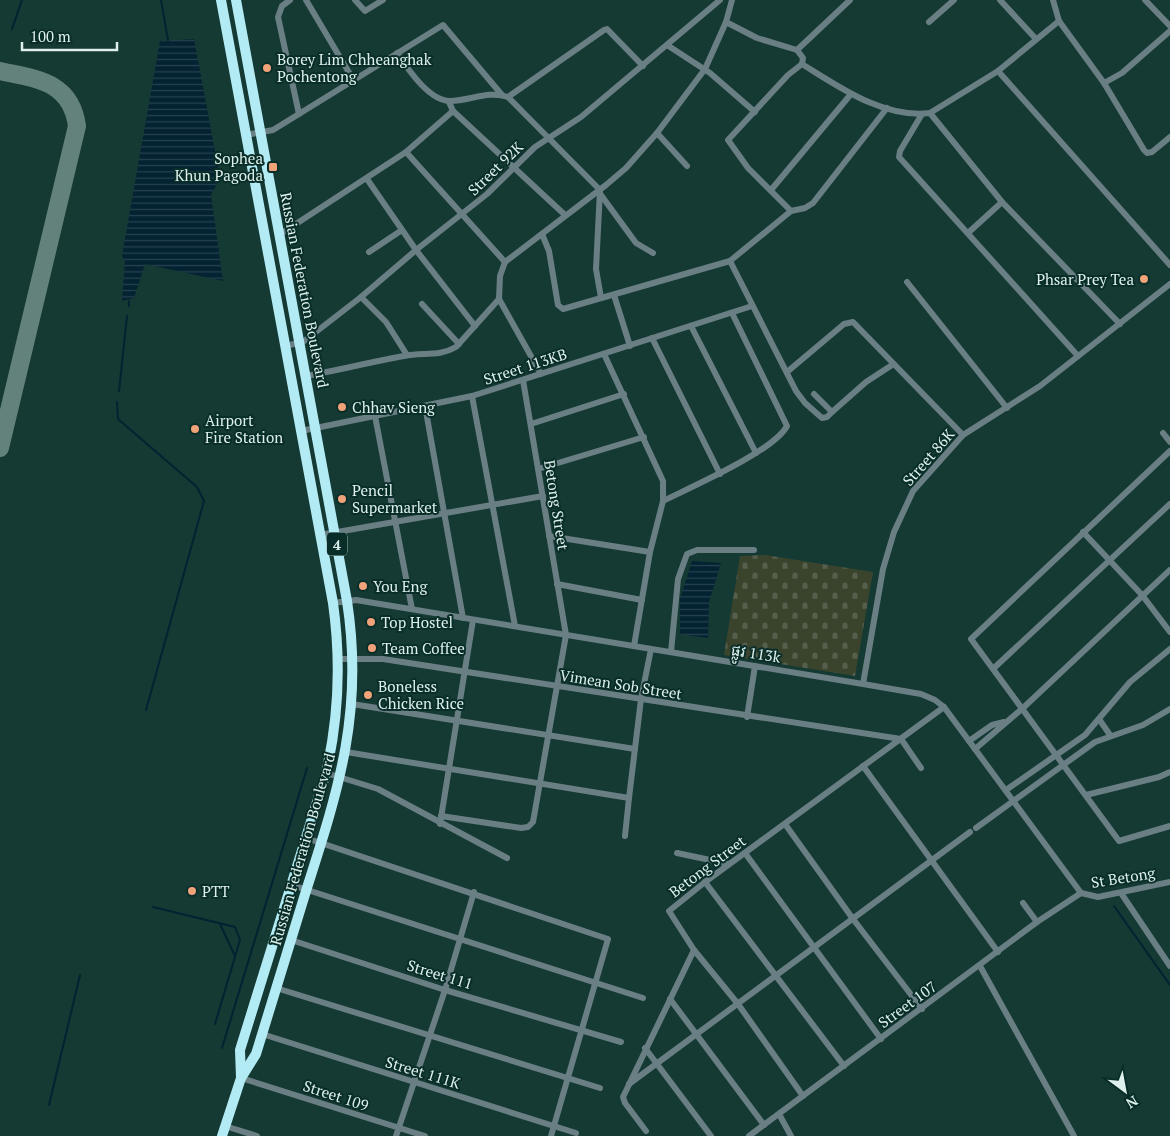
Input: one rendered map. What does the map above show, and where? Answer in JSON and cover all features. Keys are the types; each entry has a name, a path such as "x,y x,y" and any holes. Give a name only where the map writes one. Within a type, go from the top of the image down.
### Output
{"highway":[{"name":"Russian Federation Boulevard","path":"221,0 333,603 338,659 333,739 326,773 240,1050 241,1078"},
{"name":"Russian Federation Boulevard","path":"224,1131 241,1078 256,1054 341,777 352,704 354,658 348,601 236,0"}],"street":[{"path":"290,0 282,6 278,17 299,114"},
{"path":"306,0 354,81"},
{"path":"355,0 365,12 383,0"},
{"name":"Street 92K","path":"285,346 299,343 361,297 416,250 487,194 513,168 550,137 581,117 644,66 720,0"},
{"path":"541,374 499,299 500,276 505,262 565,215 601,193 626,168 656,133 705,69 726,22 732,0"},
{"path":"796,50 850,0"},
{"path":"929,22 954,0"},
{"path":"1000,0 1036,39"},
{"path":"1053,0 1059,21 1104,83 1147,153 1152,152 1170,137"},
{"path":"1145,0 1170,26"},
{"path":"802,64 851,94 887,108 922,114 930,113 998,71 1059,21"},
{"path":"726,22 757,38 796,50 803,58 802,64 788,75 728,140 748,168 791,211"},
{"path":"246,135 273,130 443,25 505,96 550,137 601,193 636,243 653,253"},
{"path":"449,102 478,95 505,96 607,29 644,66"},
{"path":"1104,83 1122,73 1170,31"},
{"path":"667,45 731,88 755,112"},
{"path":"398,53 414,78 426,90 449,102 453,111 565,215"},
{"path":"998,71 1170,265"},
{"path":"771,190 851,94"},
{"path":"542,234 549,251 558,305 561,308 614,295 730,261 791,211 805,208 812,203 887,108"},
{"path":"279,235 406,152 453,111"},
{"path":"930,113 1002,202 1120,324"},
{"path":"922,114 900,151 899,157 1078,356"},
{"path":"656,133 688,166"},
{"path":"406,152 505,262"},
{"path":"367,179 416,250 475,326"},
{"path":"601,193 596,269 601,298"},
{"path":"968,233 1002,202"},
{"path":"369,252 402,230"},
{"path":"730,261 796,391 822,418 828,417 866,382 892,365"},
{"path":"907,282 1007,408"},
{"name":"Street 86K","path":"863,684 883,569 894,532 913,491 963,435 1040,386 1169,288"},
{"path":"614,295 630,346"},
{"path":"361,297 386,322 407,355"},
{"path":"306,376 407,355 448,352 459,344 499,299"},
{"path":"422,304 459,344"},
{"name":"Street 113KB","path":"301,431 472,396 752,306"},
{"path":"663,501 720,474 756,453 786,428 787,423 732,313"},
{"path":"787,372 849,322 853,322 892,365 963,435"},
{"path":"691,326 756,453"},
{"path":"652,338 720,474"},
{"path":"604,354 663,481 663,501 650,552 634,646"},
{"name":"Betong Street","path":"523,380 566,635"},
{"path":"531,424 624,394"},
{"path":"814,394 832,412"},
{"path":"472,396 515,626"},
{"path":"425,406 463,618"},
{"path":"375,416 412,609"},
{"path":"1163,433 1170,442"},
{"path":"538,469 644,438"},
{"path":"1170,451 971,640 994,668 1119,841 1170,826"},
{"path":"320,535 543,496"},
{"path":"994,668 1170,504"},
{"path":"1083,532 1111,559 1170,632"},
{"path":"549,536 650,552"},
{"path":"671,652 678,579 687,554 697,550 754,550"},
{"path":"975,749 1023,708 1170,570"},
{"path":"557,584 642,600"},
{"name":"ផ្លូវ 113k","path":"333,603 356,600 921,694 935,700 944,707 1081,893"},
{"path":"440,824 473,620"},
{"path":"441,816 521,828 528,827 533,822 555,687 566,635"},
{"path":"624,836 641,699 651,649"},
{"path":"1006,790 1085,735 1130,682 1170,649"},
{"name":"Vimean Sob Street","path":"338,659 383,659 900,739"},
{"path":"747,716 755,666"},
{"path":"352,704 457,719 635,749"},
{"name":"Betong Street","path":"803,1096 738,1004 694,950 669,911 729,864 944,707"},
{"path":"629,1084 1013,800 1095,742 1143,724 1170,708"},
{"path":"1099,719 1110,735"},
{"path":"969,741 992,725 1006,722"},
{"path":"900,739 921,768"},
{"path":"346,752 540,782 629,798"},
{"path":"863,766 998,952"},
{"path":"1086,795 1159,777 1170,772"},
{"path":"326,773 378,789 440,824 507,858"},
{"path":"785,824 853,919 922,1009"},
{"path":"306,838 474,892 608,939 551,1136"},
{"path":"745,853 881,1039"},
{"path":"677,854 729,864"},
{"path":"705,882 844,1066"},
{"name":"St Betong","path":"1081,893 1098,897 1170,882"},
{"path":"292,885 596,981 643,998"},
{"path":"396,1136 445,990 474,892"},
{"name":"Street 107","path":"749,1136 1037,922 1081,893"},
{"path":"1120,893 1170,966"},
{"path":"1023,903 1037,922"},
{"name":"Street 111","path":"291,940 445,990 621,1042"},
{"path":"646,1131 625,1103 624,1097 645,1048 694,950"},
{"path":"980,966 1074,1136"},
{"path":"276,988 600,1088"},
{"path":"670,999 698,1034 764,1125"},
{"name":"Street 111K","path":"262,1034 576,1133"},
{"path":"645,1048 711,1136"},
{"name":"Street 109","path":"241,1078 425,1136"},
{"path":"779,1114 790,1136"},
{"path":"224,1131 258,1136"}],"green space":[{"path":"765,555 873,572 855,676 724,655 740,556"}],"water":[{"path":"194,39 220,178 211,195 223,281 145,264 134,298 122,301 125,261 122,256 160,41"},
{"path":"692,561 721,563 709,602 708,638 680,634 680,599"}],"waterway":[{"path":"12,29 22,0"},
{"path":"161,0 168,40"},
{"path":"129,301 129,306"},
{"path":"119,391 127,316"},
{"path":"117,402 118,419 197,487 204,501 146,710"},
{"path":"222,1048 307,768"},
{"path":"1114,906 1170,985"},
{"path":"153,907 235,927 240,940 215,1024"},
{"path":"220,924 235,956"},
{"path":"49,1105 80,975"}],"taxiway":[{"path":"0,71 39,80 59,91 68,100 77,126 0,448"}],"place":[{"name":"Borey Lim Chheanghak Pochentong","path":"267,68"},
{"name":"Sophea Khun Pagoda","path":"273,167"},
{"name":"Phsar Prey Tea","path":"1144,279"},
{"name":"Chhav Sieng","path":"342,407"},
{"name":"Airport Fire Station","path":"195,429"},
{"name":"Pencil Supermarket","path":"342,499"},
{"name":"You Eng","path":"363,586"},
{"name":"Top Hostel","path":"371,622"},
{"name":"Team Coffee","path":"372,648"},
{"name":"Boneless Chicken Rice","path":"368,695"},
{"name":"PTT","path":"192,891"}]}
